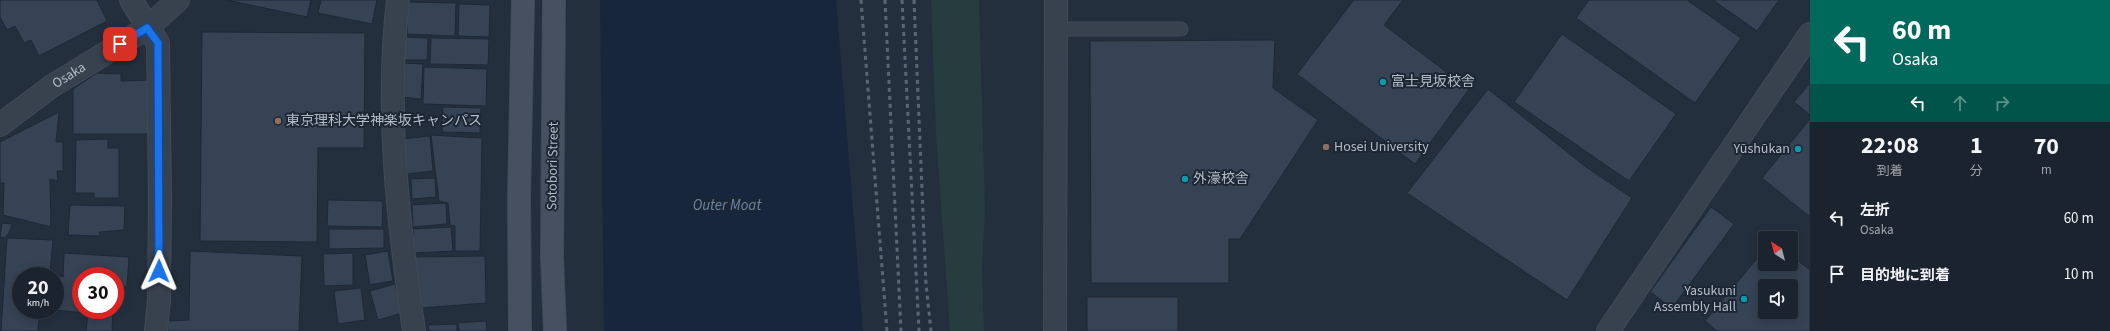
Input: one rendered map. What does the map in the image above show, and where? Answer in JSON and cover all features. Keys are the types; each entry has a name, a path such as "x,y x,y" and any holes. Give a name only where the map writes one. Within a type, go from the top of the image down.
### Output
{"main road":[{"path":"520,331 519,198 524,0"},
{"name":"Sotobori Street","path":"554,0 552,257 555,331"}],"street":[{"path":"131,0 147,28 158,43 160,199 159,300 156,331"},
{"name":"Osaka","path":"0,125 52,86 147,28 178,0"},
{"path":"398,0 393,45 392,94 396,188 414,331"},
{"path":"1055,331 1056,0"},
{"path":"1608,331 1810,34"}],"lane":[{"path":"1056,29 1181,29"}],"green space":[{"path":"931,0 979,0 985,209 982,267 984,331 950,331 936,134"}],"water":[{"name":"Outer Moat","path":"600,0 836,0 863,331 604,331"}],"building":[{"path":"0,0 97,0 107,21 39,56 31,40 24,43 15,26 7,30 0,17"},
{"path":"227,0 311,0 307,17"},
{"path":"321,0 377,0 372,24 318,13"},
{"name":"富士見坂校舎","path":"1354,0 1403,0 1384,25 1469,89 1415,164 1297,74"},
{"path":"1589,0 1687,0 1741,38 1695,103 1576,18"},
{"path":"1713,0 1779,0 1757,31"},
{"path":"408,2 456,3 455,36 407,34"},
{"path":"459,4 490,5 489,37 458,36"},
{"path":"202,32 365,33 364,148 318,148 317,242 200,241"},
{"path":"1562,34 1676,114 1629,181 1514,102"},
{"path":"404,37 428,38 427,60 403,60"},
{"path":"431,38 489,39 488,65 430,64"},
{"name":"外濠校舎","path":"1275,40 1273,88 1318,120 1240,239 1229,239 1229,283 1091,283 1090,41"},
{"path":"402,63 423,64 421,99 400,97"},
{"path":"424,67 487,69 486,106 423,104"},
{"path":"97,73 121,74 121,81 151,80 150,134 73,134 73,89"},
{"name":"Yūshūkan","path":"1810,83 1810,115 1794,102"},
{"path":"1488,89 1586,167 1632,198 1567,300 1407,193"},
{"path":"443,107 481,108 480,133 442,132"},
{"path":"59,112 56,142 63,142 63,171 57,171 58,181 50,179 51,227 3,215 4,183 0,183 0,142"},
{"name":"Yūshūkan","path":"1810,119 1810,217 1762,178"},
{"path":"431,135 482,138 480,251 455,251 455,226 450,225 448,203 439,201"},
{"path":"430,136 433,171 407,174 403,139"},
{"path":"108,139 108,148 119,148 119,198 94,198 94,193 75,193 76,140"},
{"path":"435,178 436,197 412,199 411,179"},
{"path":"328,200 383,201 382,227 327,226"},
{"path":"446,203 447,224 413,227 412,205"},
{"path":"70,205 125,206 124,230 100,232 99,236 68,235"},
{"path":"1711,207 1734,224 1672,308 1650,292"},
{"path":"2,223 12,224 9,233 4,238 0,237"},
{"path":"451,227 453,251 414,253 413,229"},
{"path":"329,229 384,229 384,248 329,249"},
{"path":"7,238 53,240 51,267 12,267 12,319 39,319 38,331 1,331"},
{"path":"190,251 302,256 299,331 168,331 168,321 189,320"},
{"path":"388,251 393,281 370,285 365,255"},
{"path":"64,253 129,257 127,287 124,287 124,267 72,267 72,312 64,311"},
{"path":"353,253 353,285 324,286 323,254"},
{"path":"485,256 486,303 421,308 415,257"},
{"name":"Yasukuni Assembly Hall","path":"1758,257 1758,271 1798,271 1798,261 1810,270 1810,331 1717,331 1705,321"},
{"path":"395,284 402,313 378,320 370,291"},
{"path":"361,288 365,320 338,324 334,291"},
{"path":"1087,297 1178,297 1178,331 1087,331"},
{"path":"87,319 113,319 112,331 86,331"},
{"path":"486,321 487,331 459,331 458,323"},
{"path":"457,324 457,331 429,331 428,325"}],"railway":[{"path":"861,0 887,331"},
{"path":"885,0 901,331"},
{"path":"902,0 919,331"},
{"path":"914,0 926,284 931,331"}],"place":[{"name":"富士見坂校舎","path":"1383,82"},
{"name":"東京理科大学神楽坂キャンパス","path":"278,121"},
{"name":"Hosei University","path":"1326,147"},
{"name":"Yūshūkan","path":"1798,149"},
{"name":"外濠校舎","path":"1185,179"},
{"name":"Yasukuni Assembly Hall","path":"1744,299"}],"route":[{"path":"120,44 147,28 158,43 160,199 159,271"}]}
